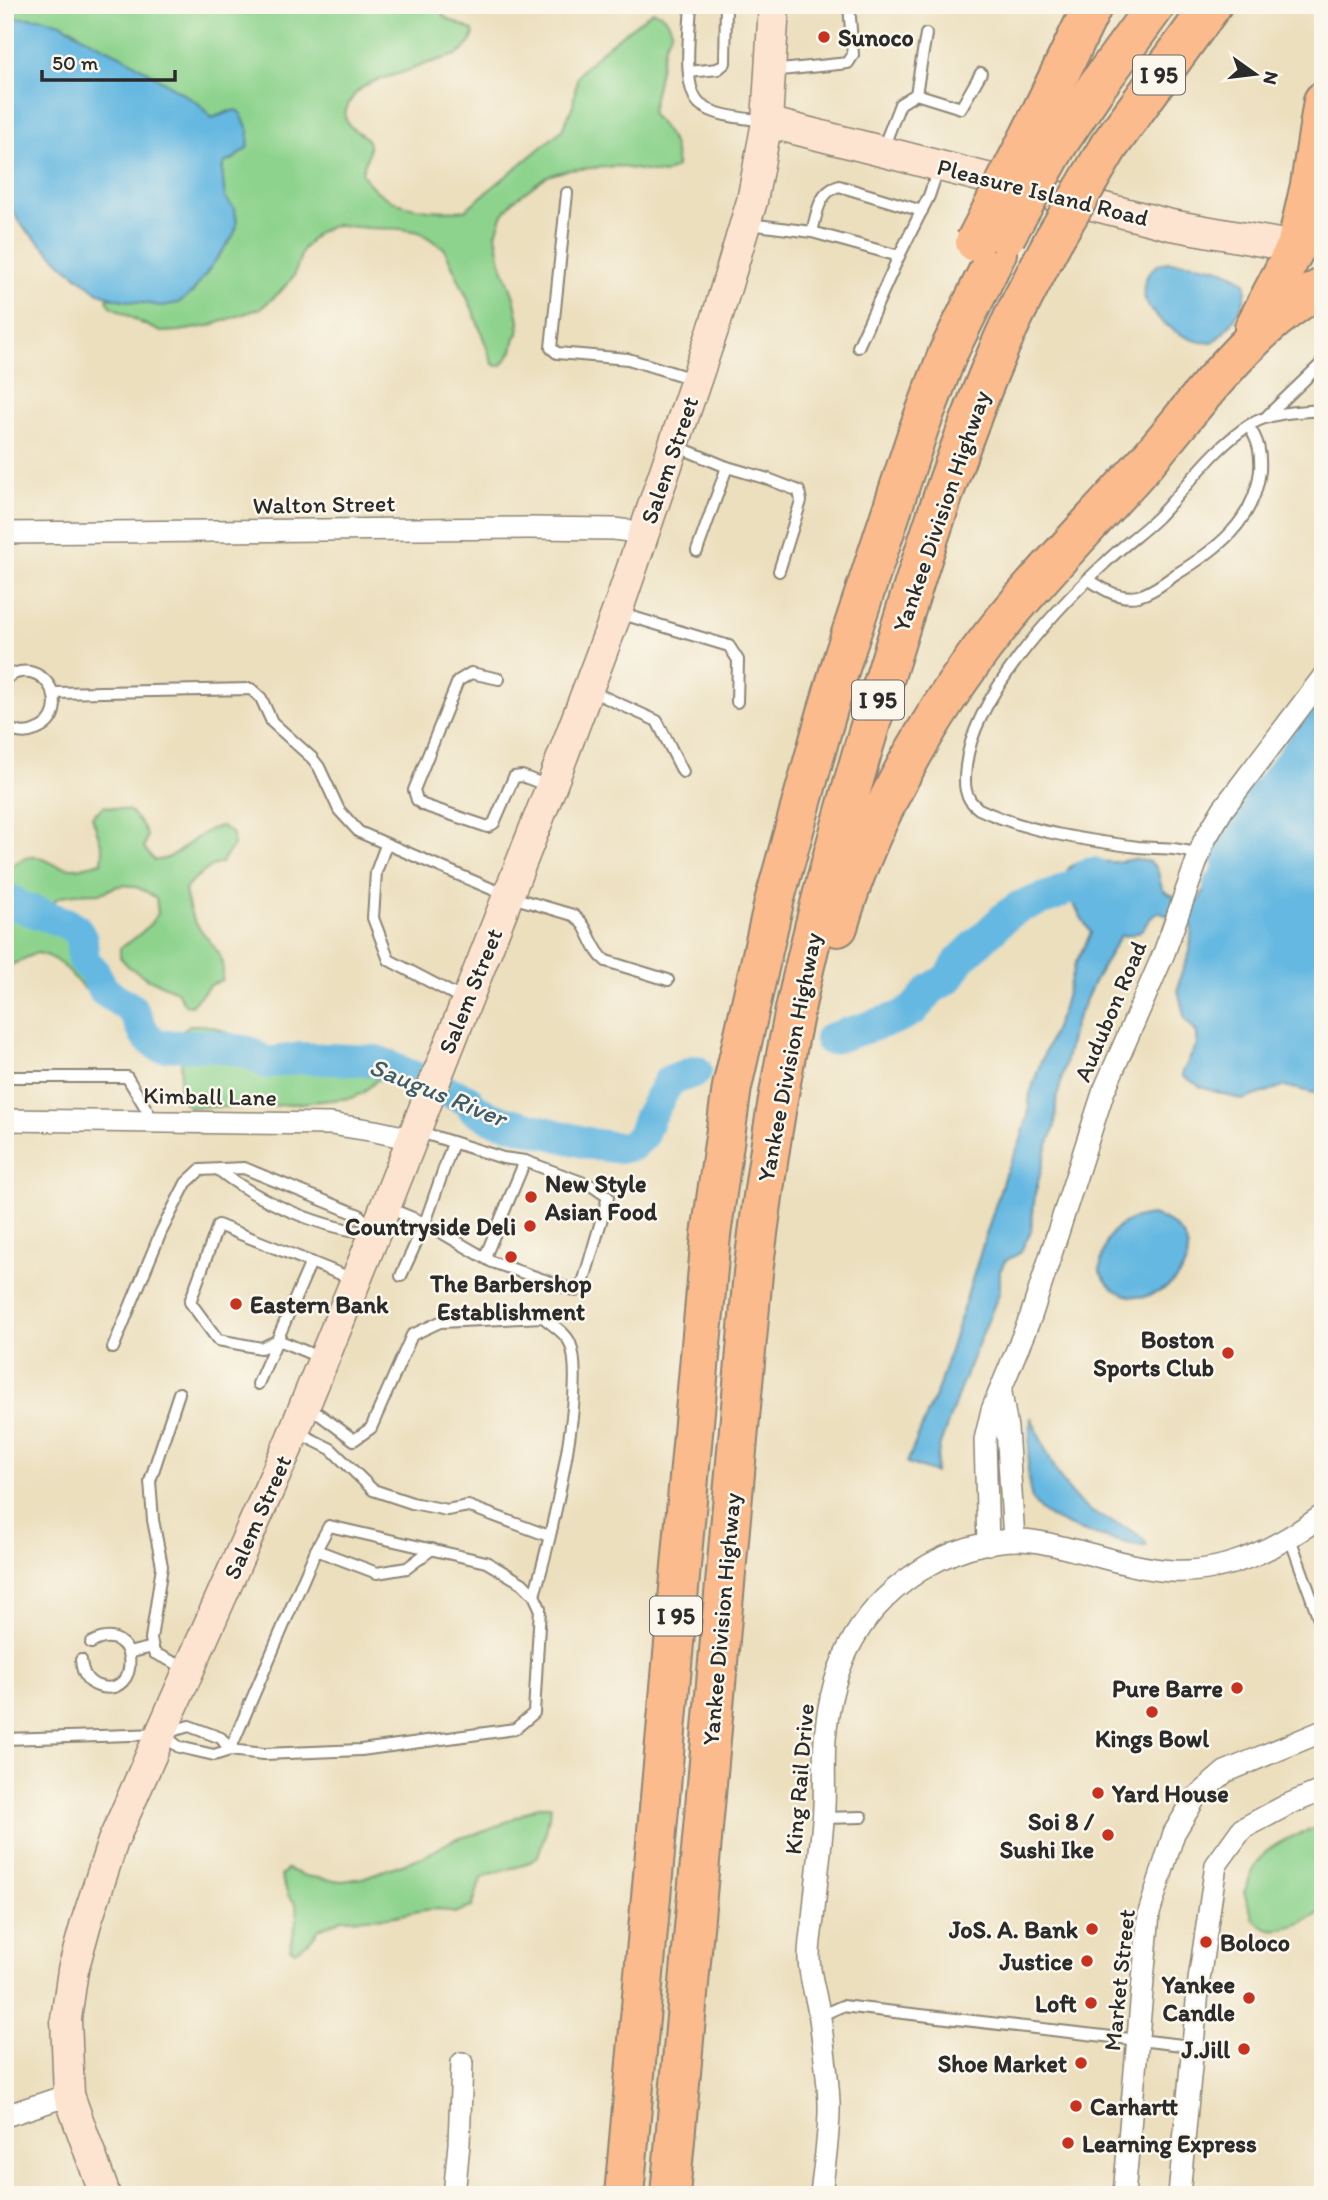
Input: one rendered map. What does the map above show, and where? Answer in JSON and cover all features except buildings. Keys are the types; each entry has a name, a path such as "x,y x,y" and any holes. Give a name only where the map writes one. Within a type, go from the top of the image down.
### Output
{"highway":[{"path":"1045,137 1093,5"},
{"name":"Yankee Division Highway","path":"623,2187 711,1235 732,1087 774,902 843,658 893,504 986,248 1045,137 1105,75 1156,5"},
{"name":"Yankee Division Highway","path":"670,2195 753,1273 782,1072 831,858 928,540 997,353 1054,239 1109,146 1212,5"},
{"path":"1236,357 1310,247 1310,186 1323,101"},
{"path":"765,1180 848,891 906,768 962,674 1020,600 1146,462 1236,357 1279,318 1323,287"}],"main road":[{"name":"Salem Street","path":"104,2195 69,2095 66,2019 73,1970 86,1923 113,1841 300,1417 356,1280 551,787 617,612 746,223 767,122 774,5"},
{"name":"Pleasure Island Road","path":"767,122 1171,225 1310,247"}],"street":[{"name":"Walton Street","path":"5,533 529,528 614,529 643,533"},
{"name":"Audubon Road","path":"988,1544 985,1440 992,1410 1001,1393 1051,1258 1103,1093 1164,954 1198,855 1223,809 1323,677"},
{"name":"Kimball Lane","path":"5,1120 331,1124 375,1130 417,1125"},
{"path":"1001,1393 1007,1428 1014,1540"},
{"name":"King Rail Drive","path":"821,2195 829,2104 820,2016 808,1958 824,1818 828,1712 839,1667 857,1631 887,1595 911,1576 938,1560 988,1544 1014,1540 1037,1541 1141,1566 1187,1571 1250,1557 1290,1538 1323,1515"},
{"name":"Market Street","path":"1124,2195 1140,2039 1149,1913 1174,1833 1195,1798 1225,1772 1323,1731"},
{"path":"1179,2195 1191,2046 1216,1865 1242,1829 1287,1805 1323,1790"},
{"path":"454,2195 462,2063"},
{"path":"5,2116 69,2095"}],"lane":[{"path":"691,5 690,89 700,104 717,112 767,122"},
{"path":"689,72 718,69 725,63 726,5"},
{"path":"771,71 848,62 853,55 849,5"},
{"path":"882,151 900,104 916,94 926,34"},
{"path":"916,94 961,108 981,74"},
{"path":"858,347 922,211 940,166"},
{"path":"812,232 822,198 828,191 839,186 922,211"},
{"path":"567,193 551,348 557,353 628,359 696,380"},
{"path":"746,223 812,232 899,257"},
{"path":"1198,855 1171,847 1142,847 1032,828 978,808 966,794 966,761 982,715 995,692 1026,650 1088,579 1156,519 1226,443 1268,415 1323,362"},
{"path":"1268,415 1323,410"},
{"path":"1088,579 1112,593 1137,596 1154,589 1182,571 1238,527 1247,512 1258,482 1260,451 1248,426"},
{"path":"674,445 727,467 768,478 800,493 801,499 779,571"},
{"path":"697,551 727,467"},
{"path":"617,612 729,646 738,660 737,702"},
{"path":"499,679 475,672 467,673 458,681 414,790 415,798 423,805 485,827 494,823 511,780 516,776 522,775 551,787"},
{"path":"5,679 17,673 33,673 46,680 54,693 55,708 52,717 41,728 20,733 5,726"},
{"path":"54,693 251,689 261,698 272,722 306,750 319,767 333,800 346,820 359,832 508,896 573,915 582,920 600,956 606,961 668,980"},
{"path":"588,690 657,721 682,772"},
{"path":"386,845 376,872 373,918 389,960 466,1000"},
{"path":"5,1077 127,1077 154,1122"},
{"path":"113,1348 161,1233 186,1182 200,1170 244,1168 359,1215 380,1220 425,1223 485,1257 576,1291 584,1280 608,1197 593,1186 525,1161 503,1158 453,1143 417,1125"},
{"path":"401,1276 425,1223 453,1143"},
{"path":"485,1257 525,1161"},
{"path":"219,1171 239,1186 299,1214 356,1232 380,1220"},
{"path":"324,1359 278,1340 261,1348 218,1340 190,1302 218,1225 356,1280"},
{"path":"258,1384 311,1262"},
{"path":"300,1417 354,1440 371,1429 412,1335 440,1322 543,1317 569,1340 576,1367 571,1425 549,1536 534,1595"},
{"path":"179,1393 150,1481 153,1520 162,1566 151,1639 154,1653 190,1670"},
{"path":"300,1417 373,1490 412,1503 447,1510 468,1506 549,1536"},
{"path":"162,1734 179,1747 214,1755 230,1750 264,1754 361,1750 515,1729 534,1713 540,1608 534,1595 522,1583 486,1562 330,1526 316,1550 230,1750"},
{"path":"1290,1538 1323,1630"},
{"path":"316,1550 377,1573 407,1568 432,1549"},
{"path":"81,1660 82,1670 91,1683 108,1688 116,1686 128,1674 131,1666 128,1653 122,1644 115,1640 100,1639 91,1643"},
{"path":"128,1653 153,1647"},
{"path":"5,1739 162,1734 189,1726 222,1738 230,1750"},
{"path":"824,1818 862,1817"},
{"path":"820,2016 842,2007 1191,2046"}],"green space":[{"path":"5,5 439,5 444,17 472,30 474,34 466,48 452,56 370,83 352,98 345,114 350,126 368,142 369,148 362,173 371,185 393,201 436,211 465,210 562,130 573,105 577,78 582,70 605,48 653,11 666,18 672,31 665,45 651,113 673,143 676,167 664,174 616,166 568,170 547,176 513,201 502,216 496,234 501,262 519,320 518,334 512,351 502,365 493,364 472,308 444,248 419,232 401,229 334,225 317,233 303,249 294,276 261,308 209,326 161,332 111,306 107,301 108,297 148,304 174,303 194,288 206,274 235,231 236,215 224,195 222,175 225,162 232,160 248,147 245,125 229,111 212,118 199,104 126,58 83,37 73,29 40,18 16,18 5,22"},
{"path":"104,806 130,811 144,828 147,836 144,848 154,860 171,856 213,828 222,826 233,834 233,846 221,863 201,874 185,890 193,918 220,955 223,971 222,980 209,986 191,1006 185,1005 177,991 149,979 129,967 120,957 120,948 141,933 158,913 156,898 131,886 55,900 55,909 93,943 103,985 94,992 87,991 59,962 45,955 36,953 5,968 5,870 20,860 31,857 40,857 68,868 102,862 103,850 92,816"},
{"path":"190,1025 217,1028 252,1044 305,1054 350,1050 371,1052 383,1048 395,1052 388,1082 378,1079 363,1093 351,1098 263,1107 190,1107 183,1102 180,1095 181,1062 175,1047 183,1030"},
{"path":"539,1806 551,1806 538,1856 525,1864 495,1872 481,1879 472,1907 454,1913 440,1909 390,1917 342,1919 319,1929 310,1941 295,1951 290,1949 297,1919 296,1903 289,1897 281,1876 287,1869 306,1876 331,1880 362,1878 425,1856 453,1840 489,1830"},
{"path":"1323,1826 1323,1909 1306,1921 1290,1927 1268,1928 1254,1920 1244,1892 1259,1861 1278,1844"}],"water":[{"path":"16,18 40,18 61,23 126,58 199,104 212,118 235,110 240,112 249,131 248,147 232,160 225,162 222,169 225,197 235,210 237,225 233,236 192,293 178,303 162,306 99,293 26,230 5,201 5,22"},
{"path":"1168,262 1218,268 1245,282 1246,290 1241,307 1225,331 1213,342 1184,336 1164,323 1149,307 1144,293 1145,280 1156,266"},
{"path":"1323,716 1323,1095 1284,1086 1242,1100 1201,1087 1183,1076 1197,1045 1197,1033 1185,1019 1178,990 1190,952 1192,925 1158,912 1140,931 1120,936 1074,1025 1056,1103 1055,1127 1035,1194 1031,1231 1020,1253 1005,1261 1000,1271 1000,1291 940,1445 935,1473 907,1463 939,1386 1005,1174 1020,1143 1028,1116 1030,1094 1040,1064 1062,1011 1075,964 1091,933 1067,888 1067,871 1073,865 1087,862 1144,860 1157,869 1161,886 1167,893 1199,901 1204,889 1214,881 1216,865 1250,802 1277,771 1286,755"},
{"path":"1152,1215 1175,1227 1186,1242 1187,1259 1180,1274 1167,1287 1150,1295 1132,1296 1114,1289 1100,1272 1104,1248 1120,1225"},
{"path":"1031,1417 1063,1482 1081,1504 1130,1530 1147,1545 1142,1547 1098,1536 1064,1524 1039,1508 1032,1498 1028,1479"}],"waterway":[{"name":"Saugus River","path":"1219,886 1228,870 1221,841 1226,829 1237,813 1253,799 1267,792 1303,744 1323,723"},
{"name":"Saugus River","path":"830,1039 897,1018 913,1010 931,989 949,978 960,960 1006,916 1019,907 1054,895 1082,881 1087,874 1093,873 1101,878"},
{"name":"Saugus River","path":"5,897 21,907 76,929 82,940 83,960 93,970 104,991 132,1009 146,1036 159,1046 209,1045 248,1052 267,1063 300,1058 376,1061 468,1100 473,1108 491,1118 591,1144 620,1148 633,1145 642,1136 669,1081 696,1071"}],"place":[{"name":"Sunoco","path":"824,37"},
{"name":"New Style Asian Food","path":"531,1197"},
{"name":"Countryside Deli","path":"530,1226"},
{"name":"The Barbershop Establishment","path":"511,1257"},
{"name":"Eastern Bank","path":"236,1304"},
{"name":"Boston Sports Club","path":"1228,1353"},
{"name":"Pure Barre","path":"1237,1688"},
{"name":"Kings Bowl","path":"1152,1712"},
{"name":"Yard House","path":"1098,1793"},
{"name":"Soi 8 / Sushi Ike","path":"1108,1835"},
{"name":"JoS. A. Bank","path":"1092,1929"},
{"name":"Boloco","path":"1206,1942"},
{"name":"Justice","path":"1087,1961"},
{"name":"Yankee Candle","path":"1249,1998"},
{"name":"Loft","path":"1091,2003"},
{"name":"J.Jill","path":"1244,2049"},
{"name":"Shoe Market","path":"1081,2063"},
{"name":"Carhartt","path":"1076,2106"},
{"name":"Learning Express","path":"1068,2143"}]}
